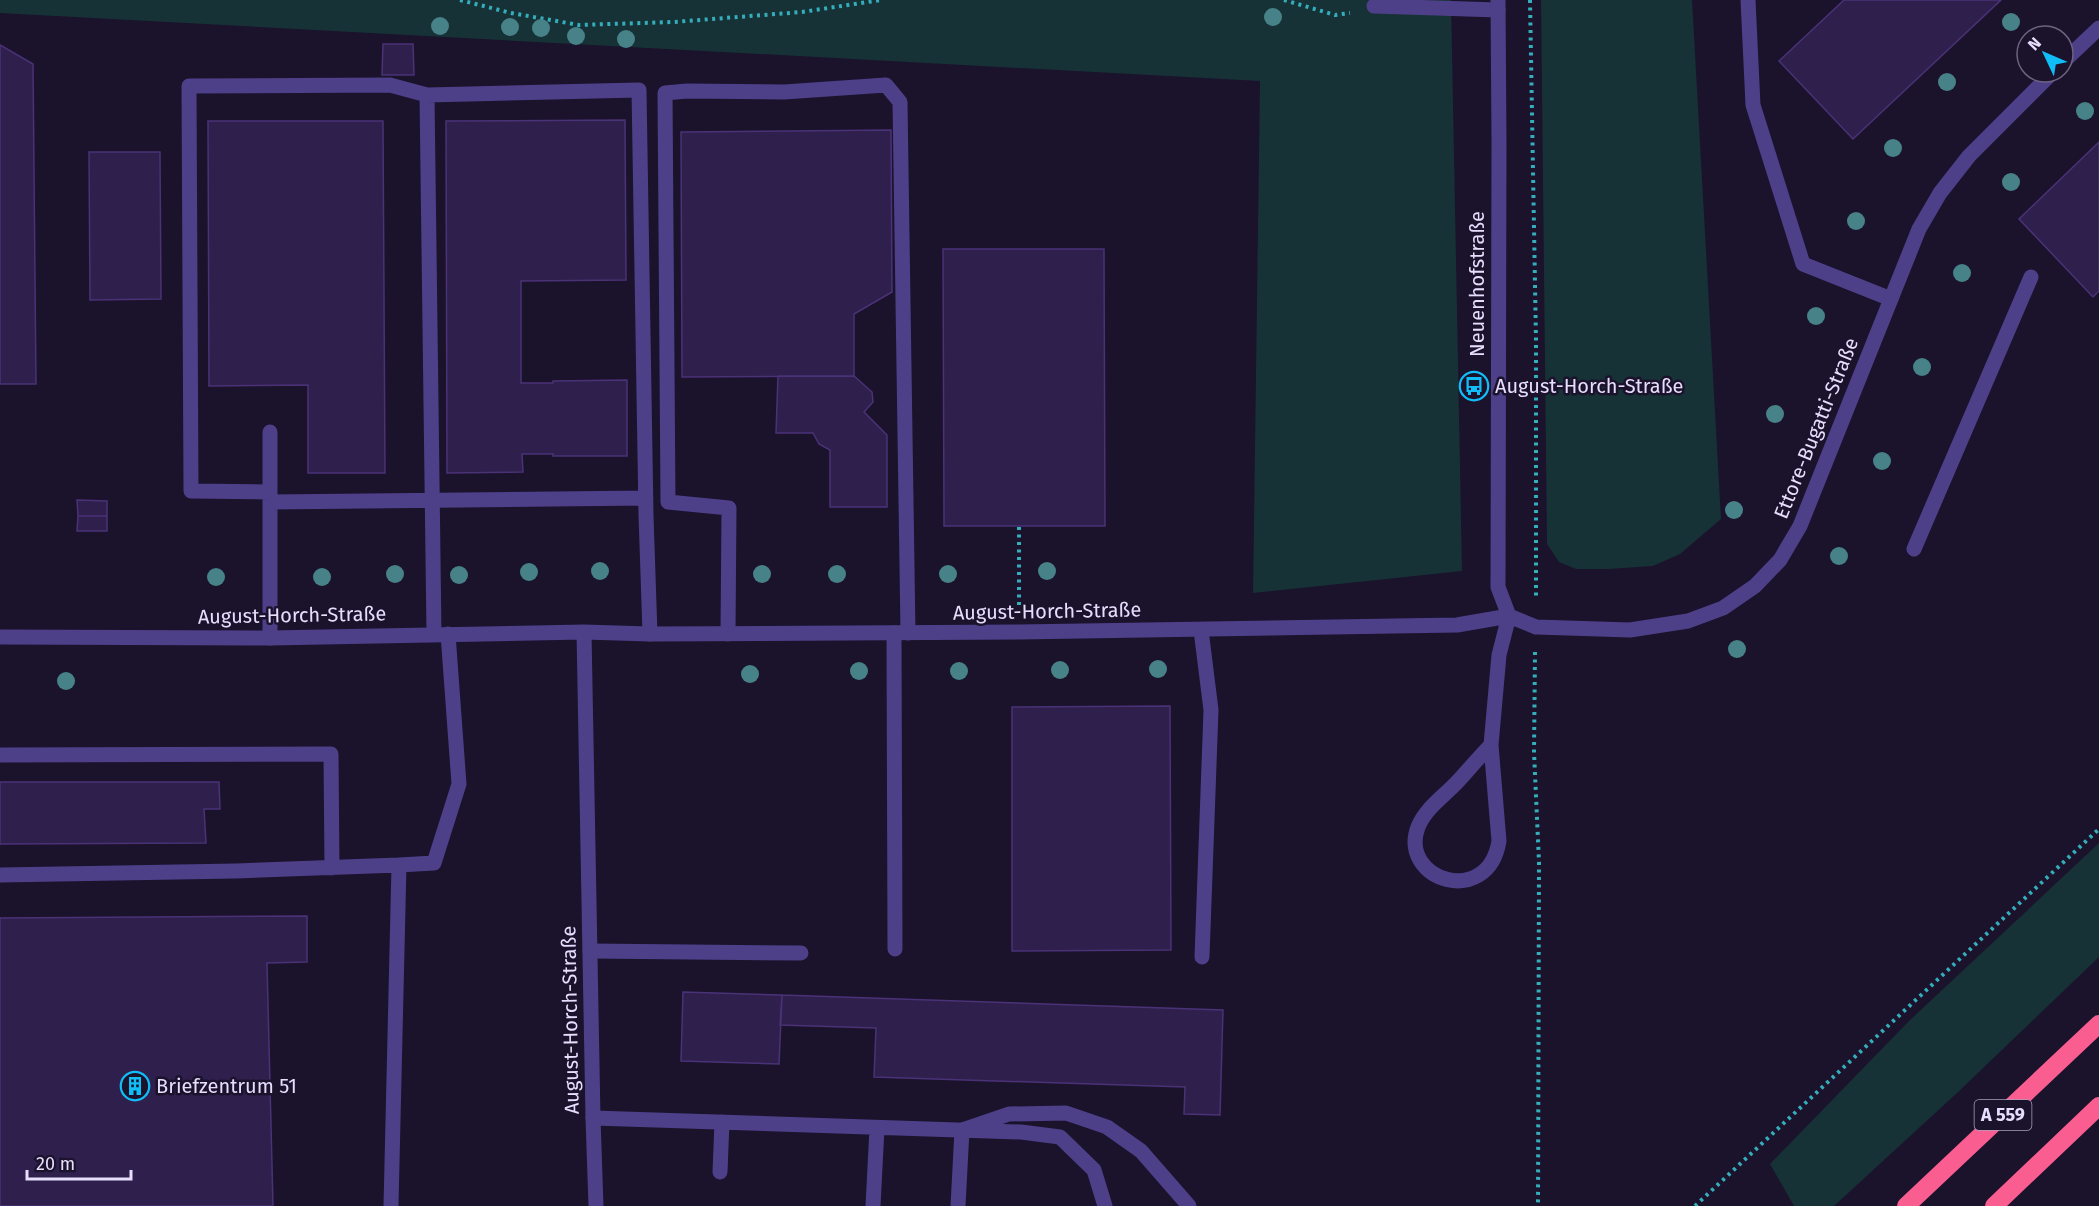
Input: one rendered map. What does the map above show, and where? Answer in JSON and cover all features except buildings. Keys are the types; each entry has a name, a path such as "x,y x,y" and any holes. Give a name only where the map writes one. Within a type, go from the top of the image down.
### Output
{"highway":[{"name":"A 559","path":"1906,1206 2099,1024"},
{"path":"1994,1206 2099,1107"}],"street":[{"path":"1748,0 1753,105 1803,264 1891,299"},
{"path":"1374,6 1498,5"},
{"name":"Neuenhofstraße","path":"1498,5 1498,587 1509,616"},
{"path":"2075,51 2099,28"},
{"name":"Ettore-Bugatti-Straße","path":"1509,616 1536,627 1630,630 1688,621 1723,608 1755,586 1780,560 1800,526 1919,229 1940,193 1969,156 2041,84"},
{"path":"646,498 434,501 269,497 191,490 189,86 390,85 427,95 639,90 665,93 784,92 886,85 900,102 901,633 895,949"},
{"path":"639,90 650,634"},
{"path":"665,93 668,502 729,508 728,634"},
{"path":"0,875 236,871 434,864 459,784 441,634 434,501 427,95"},
{"path":"1914,549 2031,277"},
{"path":"270,432 270,638"},
{"path":"1491,745 1432,806 1417,828 1416,844 1419,857 1426,868 1436,876 1449,881 1461,882 1476,877 1486,871 1497,853 1499,841 1491,745 1499,655 1509,616"},
{"name":"August-Horch-Straße","path":"0,637 270,638 584,632 728,634 1201,630 1457,625 1509,616"},
{"path":"1201,630 1211,710 1202,957"},
{"name":"August-Horch-Straße","path":"584,632 596,1199 609,1206"},
{"path":"0,755 331,754 332,868"},
{"path":"391,1206 399,865"},
{"path":"590,951 801,952"},
{"path":"962,1130 1009,1114 1066,1113 1107,1127 1141,1151 1189,1206"},
{"path":"593,1118 1021,1132 1060,1137 1094,1170 1105,1206"},
{"path":"720,1172 722,1122"},
{"path":"873,1206 877,1128"},
{"path":"958,1206 962,1130"}],"path":[{"path":"460,0 511,13 579,25 674,22 802,12 881,0"},
{"path":"1284,0 1335,15 1358,12 1374,6"},
{"path":"1530,0 1536,341 1534,752 1539,862 1538,1206"},
{"path":"1019,527 1019,632"},
{"path":"1695,1206 2099,829"}],"green space":[{"path":"0,0 1451,0 1462,571 1253,593 1260,81 0,13"},
{"path":"1541,0 1692,0 1721,519 1680,554 1653,566 1576,569 1559,562 1547,544"},
{"path":"2099,843 2099,957 1957,1093 1834,1206 1794,1206 1770,1164 1909,1021"}],"place":[{"name":"August-Horch-Straße","path":"1474,386"},
{"name":"Briefzentrum 51","path":"135,1086"}]}
